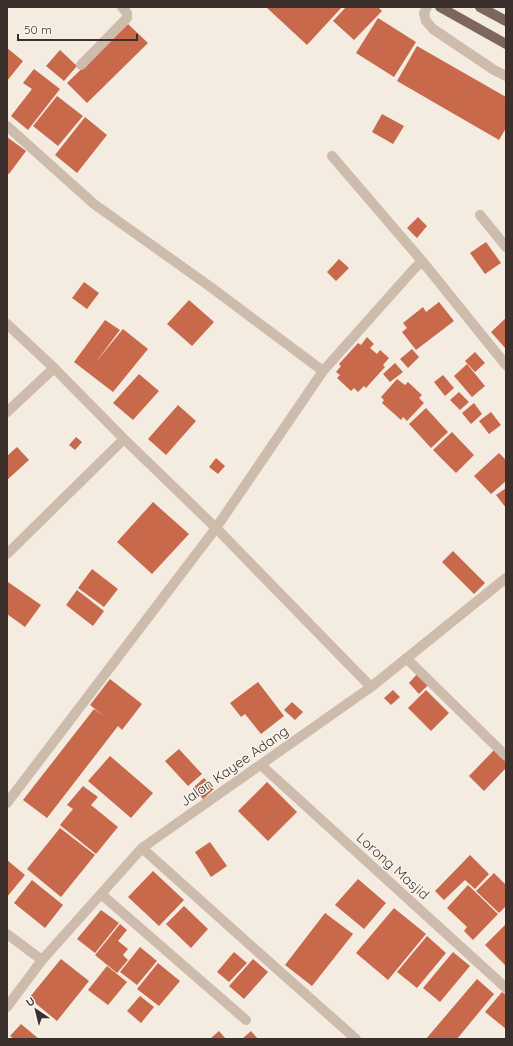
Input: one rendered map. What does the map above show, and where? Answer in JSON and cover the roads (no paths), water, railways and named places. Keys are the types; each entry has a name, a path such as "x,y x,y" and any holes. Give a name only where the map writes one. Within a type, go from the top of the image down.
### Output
{"main road":[{"path":"440,7 506,44"},
{"path":"480,7 506,21"}],"street":[{"path":"81,65 127,18 127,13 122,7"},
{"path":"427,7 424,13 426,21 433,29 494,70 506,76"},
{"path":"7,126 94,204 212,288 323,371"},
{"path":"332,156 422,261 506,365"},
{"path":"480,215 506,247"},
{"path":"7,803 216,528 323,371 422,261"},
{"path":"7,324 54,368 124,439 216,528 371,687"},
{"path":"7,412 54,368"},
{"path":"7,554 124,439"},
{"name":"Jalan Kayee Adang","path":"7,1007 42,960 142,848 371,687 506,578"},
{"path":"406,658 506,756"},
{"name":"Lorong Masjid","path":"261,765 506,988"},
{"path":"142,848 356,1039"},
{"path":"101,894 246,1020"},
{"path":"7,934 42,960"}]}
